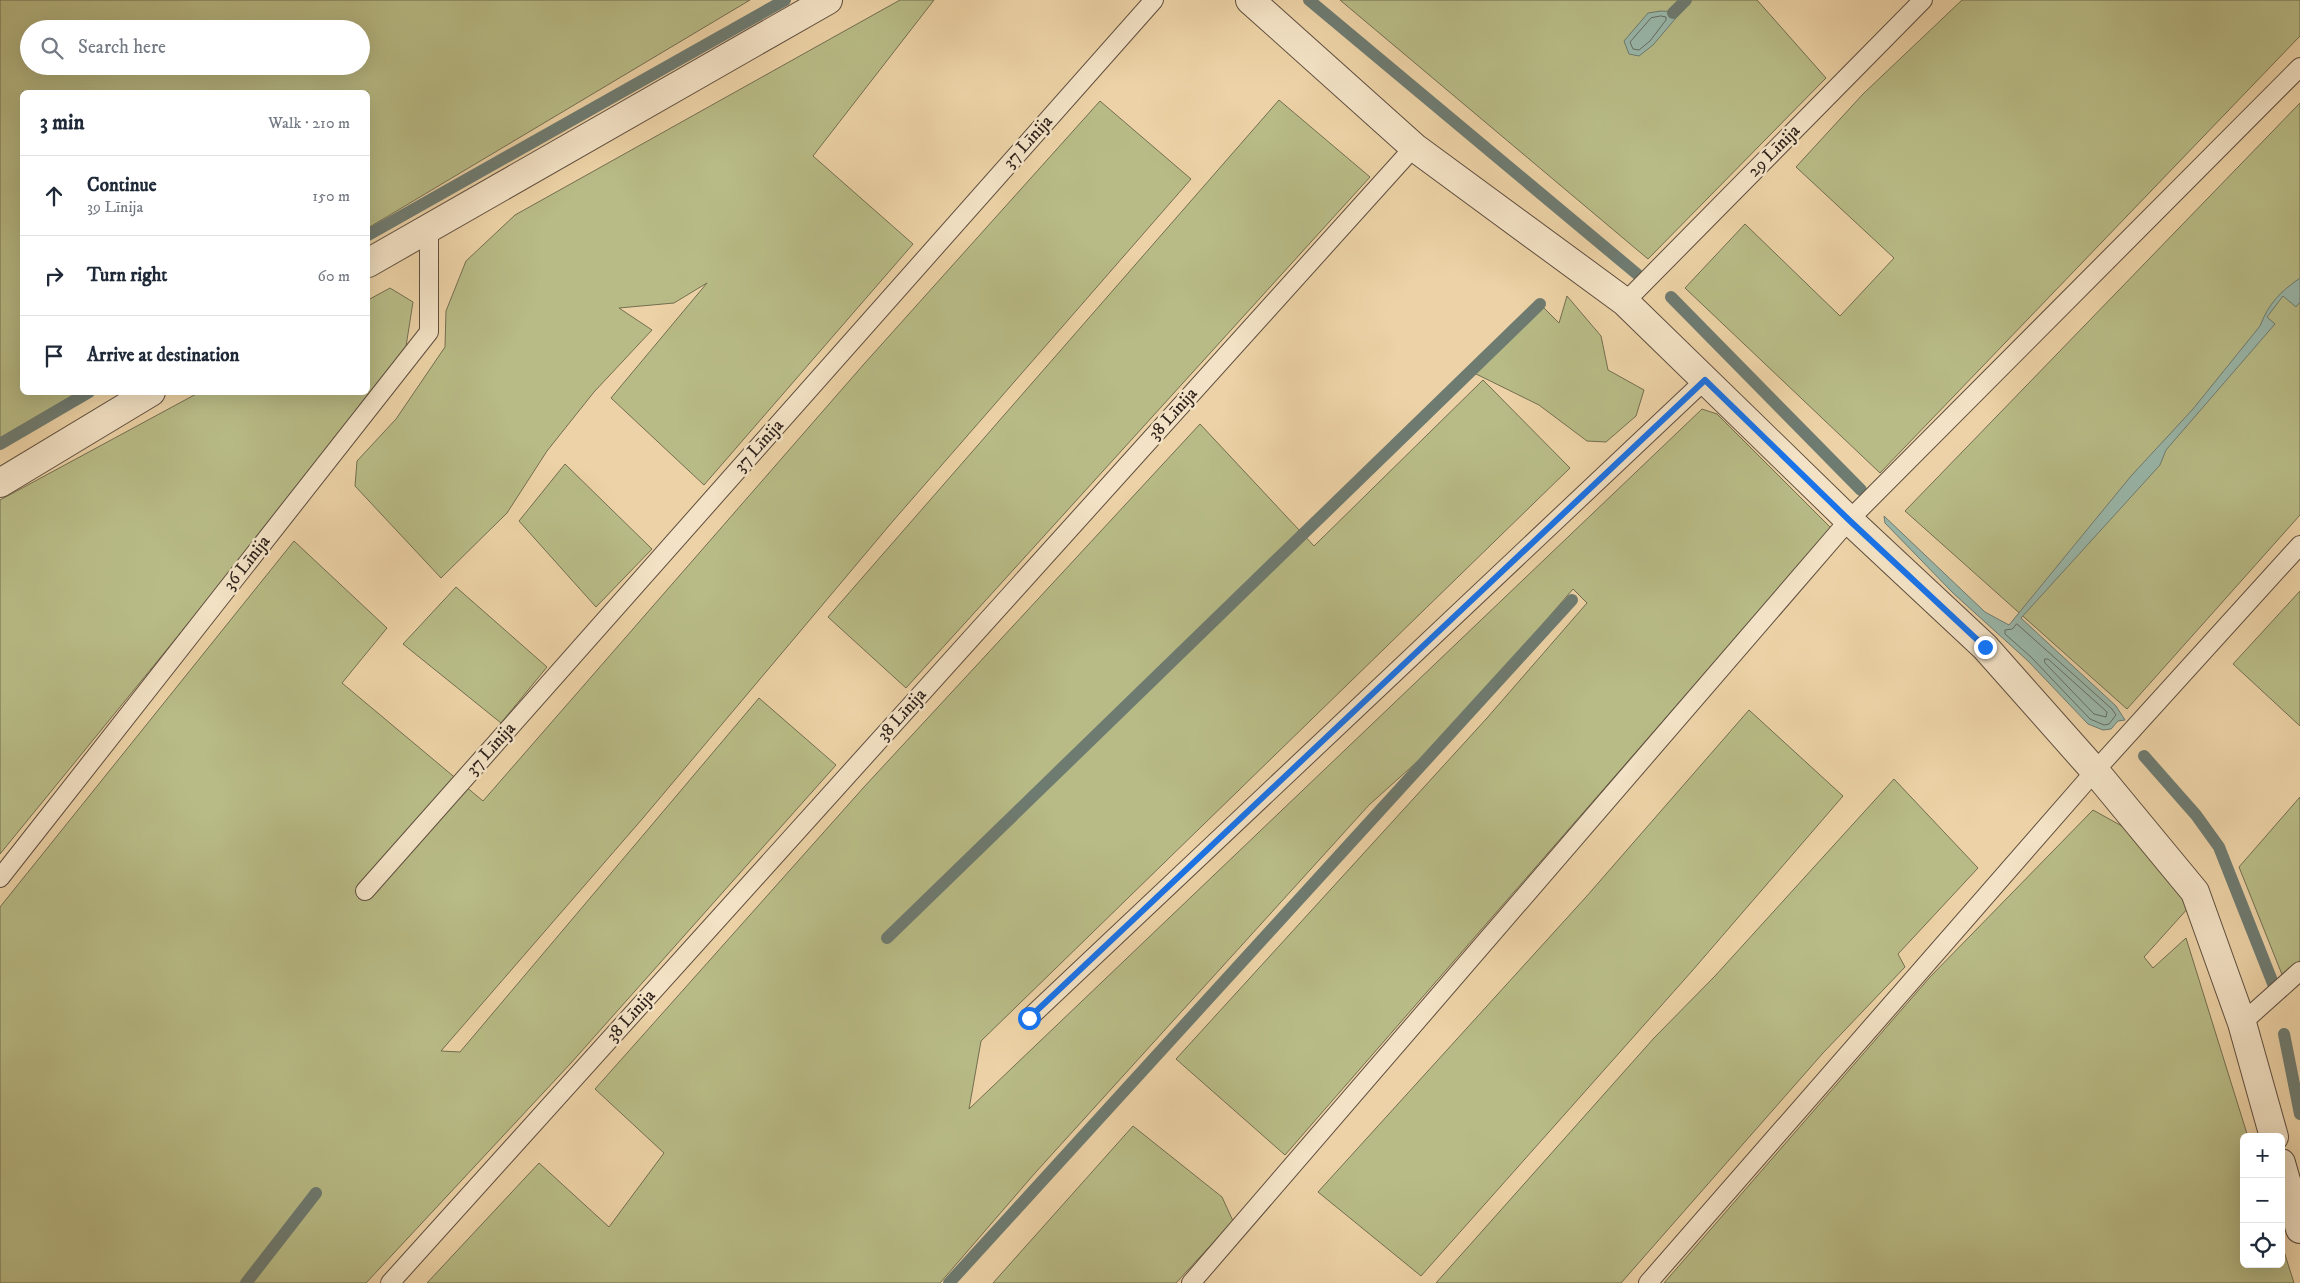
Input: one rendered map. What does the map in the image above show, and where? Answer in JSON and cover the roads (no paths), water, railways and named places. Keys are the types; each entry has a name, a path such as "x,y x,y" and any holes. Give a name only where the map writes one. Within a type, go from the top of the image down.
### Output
{"street":[{"path":"370,262 429,226 828,0"},
{"path":"1250,0 1414,147 1625,302 1849,520 1985,647 2094,771 2195,892 2242,1023 2273,1133"},
{"path":"0,483 146,395"},
{"path":"2285,1177 2300,1230"}],"lane":[{"name":"37 Līnija","path":"365,891 1154,0"},
{"name":"29 Līnija","path":"1625,302 1924,0"},
{"path":"1191,1283 1849,520 2300,67"},
{"name":"38 Līnija","path":"390,1283 1414,147"},
{"name":"36 Līnija","path":"0,878 429,332 429,226"},
{"path":"1029,1018 1705,380"},
{"path":"1648,1283 2094,771 2300,545"},
{"path":"2242,1023 2300,971"}],"water":[{"path":"1661,11 1681,12 1653,45 1639,56 1629,54 1624,41 1648,13"},
{"path":"2300,278 2300,302 2296,307 2283,296 2267,317 2275,324 2166,450 2160,465 2021,618 2116,706 2125,720 2118,721 2111,729 2103,730 2088,724 2028,661 1953,593 1885,523 1884,516 1985,612 2009,625 2131,476 2193,409 2260,326 2267,311 2276,299"}],"waterway":[{"path":"370,234 785,0"},
{"path":"1309,0 1637,274"},
{"path":"1673,13 1686,0"},
{"path":"1671,297 1861,490"},
{"path":"887,938 1540,304"},
{"path":"0,444 84,395"},
{"path":"949,1283 1572,600"},
{"path":"2144,756 2196,815 2219,847 2274,986"},
{"path":"2284,1034 2300,1114"},
{"path":"246,1283 316,1193"}]}
